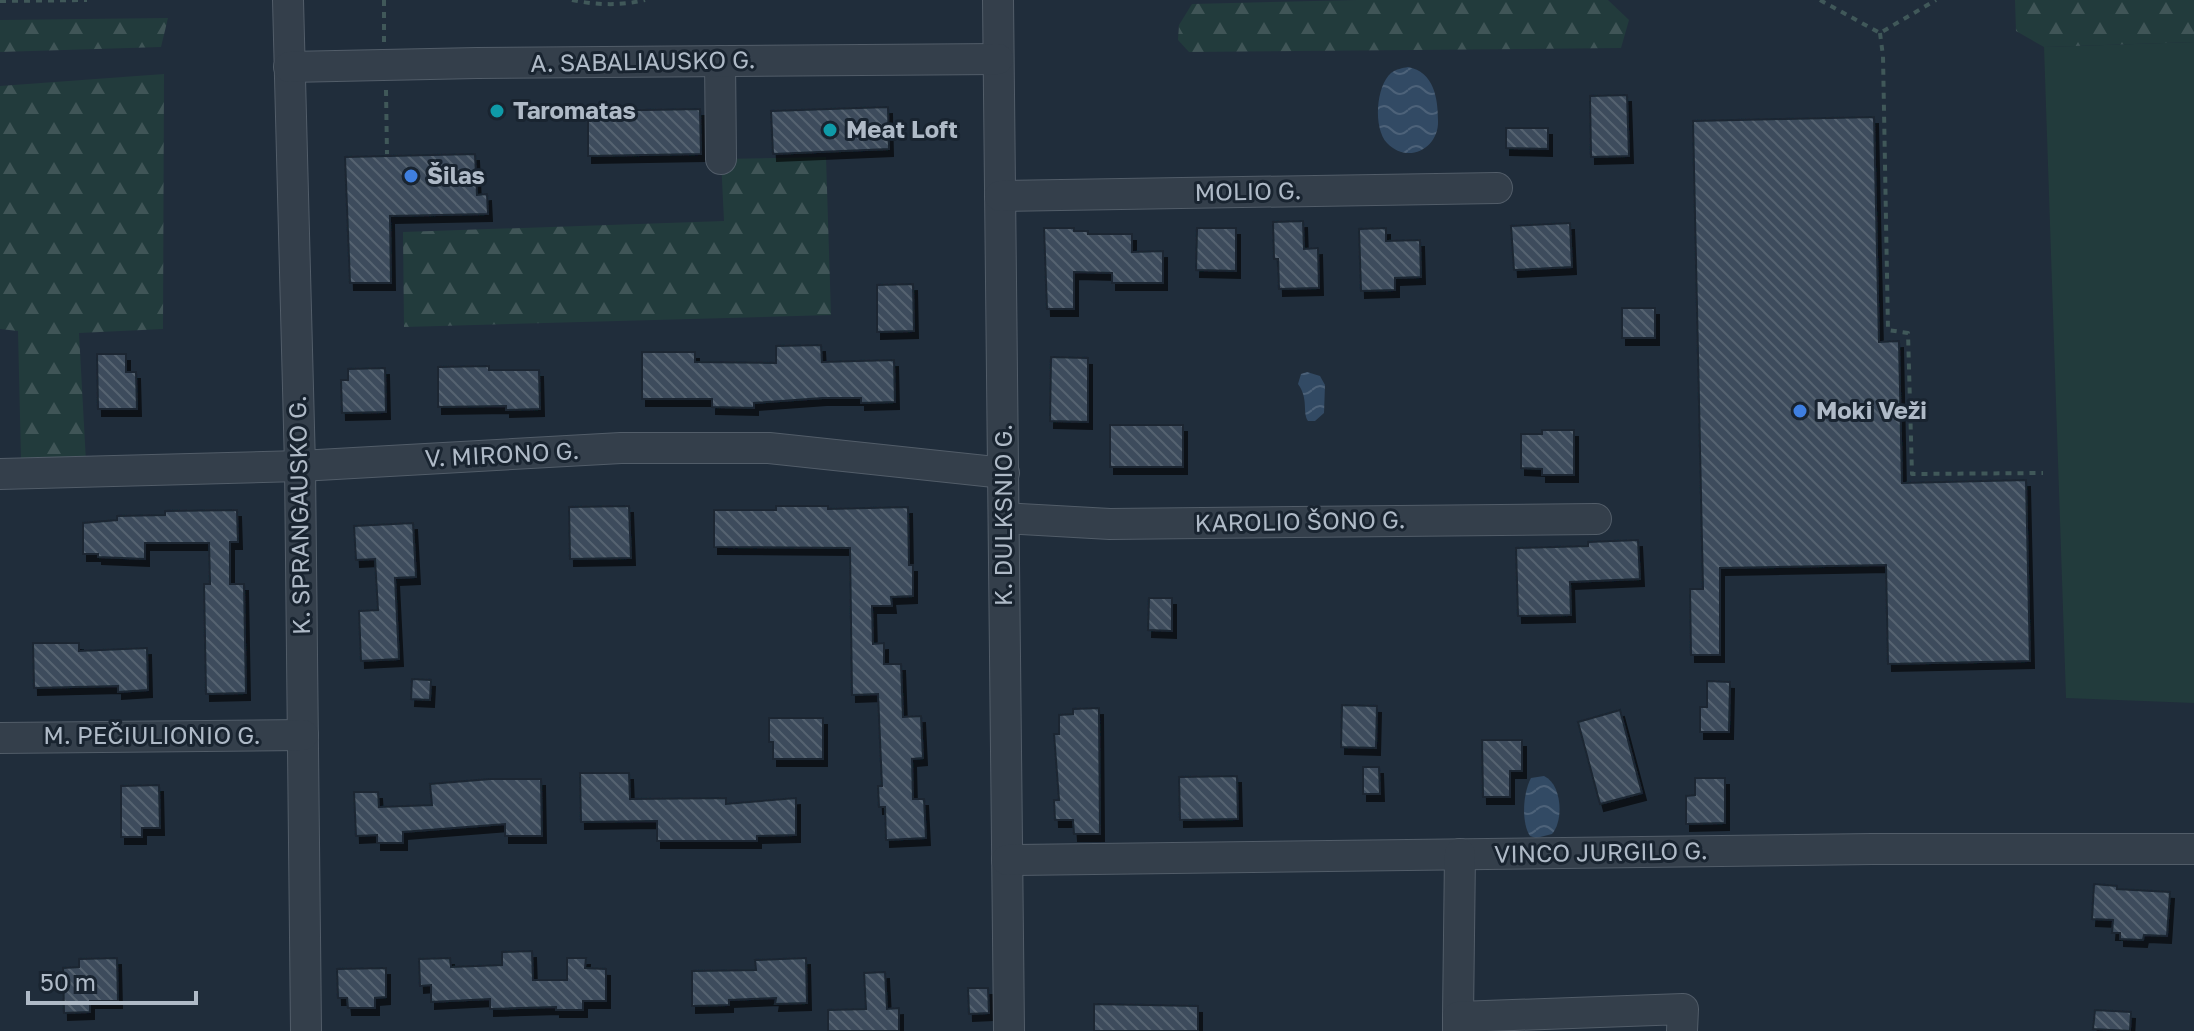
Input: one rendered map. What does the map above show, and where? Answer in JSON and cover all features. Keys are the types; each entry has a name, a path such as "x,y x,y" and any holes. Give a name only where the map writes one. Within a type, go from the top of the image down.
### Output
{"street":[{"name":"K. SPRANGAUSKO G.","path":"288,0 300,466 306,1031"},
{"name":"K. DULKSNIO G.","path":"998,0 1009,1031"},
{"name":"A. SABALIAUSKO G.","path":"289,67 998,59"},
{"path":"720,61 721,159"},
{"name":"MOLIO G.","path":"1000,196 1497,188"},
{"name":"V. MIRONO G.","path":"0,474 300,466 621,448 769,448 1004,473"},
{"name":"KAROLIO ŠONO G.","path":"1004,518 1110,524 1596,519"},
{"name":"M. PEČIULIONIO G.","path":"0,738 303,735"},
{"name":"VINCO JURGILO G.","path":"1007,860 1872,849 2194,849"},
{"path":"1460,854 1458,1024 1683,1009 1682,1031"}],"path":[{"path":"0,1 87,0"},
{"path":"572,0 589,4 630,4 645,0"},
{"path":"1820,0 1880,33"},
{"path":"1880,33 1936,0"},
{"path":"1880,33 1888,330 1908,333 1912,474 2043,473"}],"green space":[{"path":"1358,0 1608,0 1629,20 1621,48 1189,52 1178,40 1179,25 1192,4"},
{"path":"2015,0 2194,0 2194,42 2044,47 2016,31"},
{"path":"168,18 161,47 0,52 0,20"},
{"path":"2194,42 2194,703 2066,698 2044,47"},
{"path":"164,74 163,329 79,333 86,462 21,459 18,331 0,329 0,86"},
{"path":"826,157 831,315 404,327 403,232 724,221 721,159"}],"water":[{"path":"1408,67 1424,74 1429,80 1438,112 1437,131 1433,139 1428,146 1413,153 1404,153 1387,143 1378,118 1379,97 1386,79 1393,72"},
{"path":"1307,372 1320,376 1325,385 1324,413 1315,421 1308,421 1306,417 1298,384 1301,374"},
{"path":"1544,776 1558,794 1558,821 1552,834 1536,838 1530,836 1527,830 1525,799 1531,778"}],"building":[{"path":"1627,95 1629,156 1591,157 1590,96"},
{"name":"Meat Loft","path":"888,107 889,149 773,154 771,111"},
{"path":"700,109 701,154 588,156 588,111"},
{"name":"Moki Veži","path":"1874,117 1879,342 1899,341 1902,483 2026,480 2030,661 1888,664 1886,565 1720,568 1720,655 1691,655 1690,589 1703,589 1693,121"},
{"path":"1506,128 1548,128 1548,149 1506,148"},
{"name":"Šilas","path":"475,154 477,195 487,194 488,214 390,216 391,283 350,283 345,157"},
{"path":"1303,221 1304,249 1318,248 1319,288 1279,289 1273,222"},
{"path":"1570,223 1572,267 1514,270 1511,226"},
{"path":"1044,228 1074,228 1074,231 1088,231 1088,234 1132,234 1132,252 1163,251 1163,283 1112,283 1112,273 1074,272 1074,309 1047,309"},
{"path":"1197,228 1236,228 1236,271 1196,270"},
{"path":"1386,228 1386,241 1420,240 1421,277 1395,278 1395,290 1361,291 1359,229"},
{"path":"913,284 914,331 877,332 877,285"},
{"path":"1622,308 1655,308 1655,338 1622,338"},
{"path":"821,345 822,362 894,360 895,402 861,403 861,398 823,398 754,403 754,408 712,407 712,399 642,399 642,352 695,352 695,362 776,363 776,346"},
{"path":"97,354 126,354 126,372 136,372 137,409 98,409"},
{"path":"1051,357 1088,358 1088,422 1050,421"},
{"path":"489,366 489,370 539,370 540,409 438,407 438,367"},
{"path":"385,368 386,412 342,413 341,380 348,380 348,369"},
{"path":"1110,425 1183,425 1183,467 1110,467"},
{"path":"1542,430 1574,430 1574,475 1542,475 1542,469 1521,468 1521,434 1542,434"},
{"path":"629,506 631,558 570,559 569,507"},
{"path":"776,506 828,506 828,509 908,507 913,596 891,597 892,606 872,606 873,644 884,643 884,664 901,664 903,717 921,716 923,758 912,759 913,799 924,799 926,838 886,840 885,807 879,807 878,786 882,786 878,694 852,695 850,548 714,547 714,510 776,510"},
{"path":"237,510 238,542 230,542 230,584 244,584 246,693 206,694 204,584 210,584 209,543 145,543 145,559 98,557 98,554 83,554 83,523 117,520 117,516 165,515 165,511"},
{"path":"413,523 416,577 395,578 399,659 361,661 359,611 378,610 375,559 356,560 354,526"},
{"path":"1638,540 1640,579 1570,582 1571,615 1518,616 1516,548 1588,546 1588,542"},
{"path":"1149,598 1172,598 1172,631 1148,630"},
{"path":"33,643 79,643 79,651 147,648 148,690 118,692 118,686 34,688"},
{"path":"412,679 431,680 430,700 411,699"},
{"path":"1707,681 1730,682 1729,732 1700,732 1700,707 1707,707"},
{"path":"1342,705 1377,706 1376,748 1341,747"},
{"path":"1099,708 1100,834 1074,834 1073,820 1055,820 1054,800 1059,800 1054,734 1059,734 1059,715 1073,714 1073,709"},
{"path":"1620,710 1642,793 1600,804 1578,722"},
{"path":"769,718 823,718 823,759 773,759"},
{"path":"1482,740 1522,740 1522,771 1510,771 1510,797 1483,797"},
{"path":"1363,767 1379,767 1380,794 1363,794"},
{"path":"580,773 629,773 630,799 726,798 726,804 796,798 796,835 757,836 757,841 657,841 657,821 581,822"},
{"path":"1237,776 1238,819 1180,820 1179,777"},
{"path":"1695,778 1725,778 1725,823 1686,824 1686,796 1695,795"},
{"path":"541,779 542,836 505,836 505,824 403,832 403,843 377,843 377,835 356,836 354,792 378,792 379,807 432,805 430,784"},
{"path":"159,785 160,828 142,828 142,837 121,837 121,786"},
{"path":"2094,884 2117,886 2117,889 2170,892 2167,936 2144,935 2143,940 2120,939 2120,933 2112,933 2113,920 2092,919"},
{"path":"532,951 533,980 567,980 567,958 586,958 585,968 606,969 606,1001 583,1001 583,1010 556,1010 556,1007 490,1009 490,999 431,1002 431,985 420,986 419,959 450,958 451,967 502,965 502,952"},
{"path":"117,958 118,1001 90,1001 90,1012 64,1013 63,968 79,967 79,959"},
{"path":"806,958 807,1003 775,1004 776,998 729,1000 729,1005 692,1006 692,971 756,970 755,960"},
{"path":"386,968 386,997 375,998 375,1008 348,1008 347,998 338,998 337,969"},
{"path":"885,972 887,1009 899,1008 899,1031 828,1031 828,1010 866,1009 864,973"},
{"path":"968,988 988,988 989,1013 969,1014"},
{"path":"1094,1004 1198,1006 1198,1031 1094,1031"},
{"path":"2095,1010 2131,1012 2130,1031 2093,1029"}],"place":[{"name":"Taromatas","path":"497,111"},
{"name":"Meat Loft","path":"830,130"},
{"name":"Šilas","path":"411,176"},
{"name":"Moki Veži","path":"1800,411"}]}
